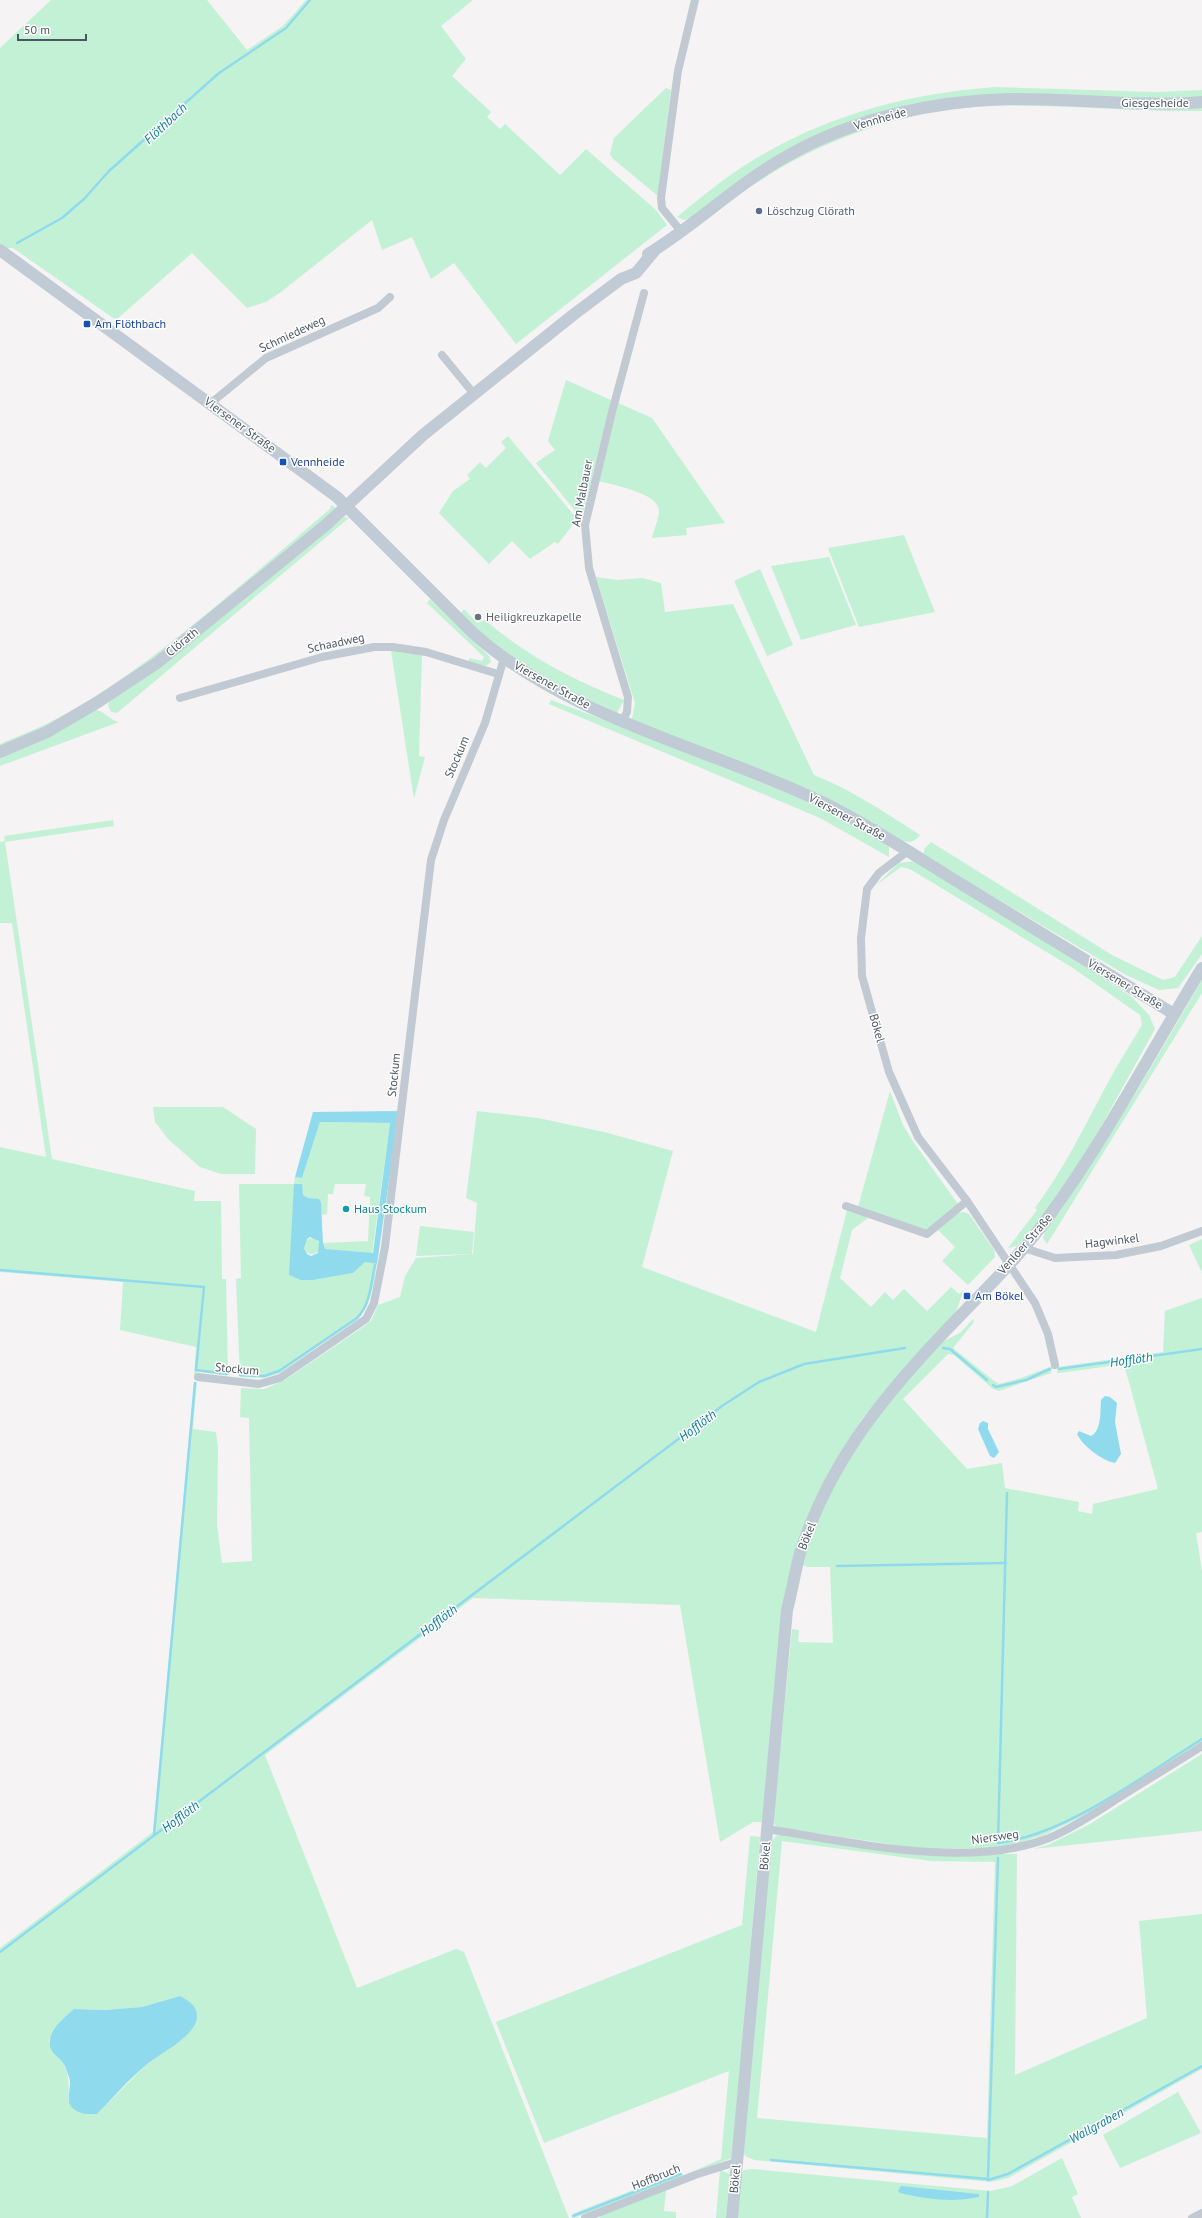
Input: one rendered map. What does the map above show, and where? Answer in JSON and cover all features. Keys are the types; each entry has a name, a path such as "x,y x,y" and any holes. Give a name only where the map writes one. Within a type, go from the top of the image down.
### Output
{"main road":[{"name":"Vennheide","path":"347,506 413,443 573,315 621,279 636,273 655,250 749,178 790,154 840,131 879,118 953,103 1009,99 1109,103"},
{"name":"Giesgesheide","path":"1109,103 1172,104 1202,102"},
{"name":"Viersener Straße","path":"0,250 211,403 347,506 452,614 488,647 504,658 563,693 623,720 812,798 843,813 908,851 1174,1014"},
{"name":"Clörath","path":"0,752 47,732 98,702 142,673 347,506"},
{"name":"Venloer Straße","path":"821,1500 845,1453 872,1413 932,1344 1024,1248 1049,1217 1090,1156 1202,968"},
{"name":"Bökel","path":"732,2218 787,1610 800,1554 821,1500"}],"street":[{"path":"680,230 662,208 661,198 678,71 695,0"},
{"name":"Am Malbauer","path":"623,720 627,712 628,697 589,568 585,525 612,412 644,293"},
{"name":"Schmiedeweg","path":"211,403 266,358 378,308 390,297"},
{"path":"442,355 474,394"},
{"name":"Schaadweg","path":"180,698 322,657 374,647 393,647 426,652 498,674"},
{"name":"Stockum","path":"198,1378 259,1384 280,1378 366,1318 374,1303 386,1239 430,860 444,820 485,723 498,674 504,658"},
{"name":"Bökel","path":"908,851 879,873 867,889 860,938 862,976 889,1072 918,1137 967,1201 1009,1263 1040,1314 1051,1344 1055,1364"},
{"path":"846,1206 927,1234 967,1201"},
{"name":"Hagwinkel","path":"1024,1248 1055,1258 1116,1255 1161,1246 1202,1231"},
{"name":"Niersweg","path":"767,1829 935,1852 973,1852 1013,1848 1047,1838 1074,1826 1202,1746"},
{"name":"Hoffbruch","path":"585,2218 695,2174 736,2162"},
{"path":"1192,2218 1202,2214"}],"green space":[{"path":"51,0 207,0 247,50 283,26 306,0 473,0 441,26 466,59 452,76 491,112 487,117 500,129 505,124 560,175 586,149 656,210 667,225 516,344 454,263 431,279 412,237 382,250 372,220 281,292 266,302 247,308 192,253 116,320 13,248 5,248 0,244 0,48"},
{"path":"995,87 1157,92 1202,90 1202,98 1153,100 1034,95 864,117 692,218 684,220 677,217 712,188 740,168 808,131 838,119 898,101 962,90"},
{"path":"666,88 671,90 658,196 612,158 610,154 614,138"},
{"path":"1038,104 1202,106 1202,111 1045,106 993,106 941,111 915,116 864,130 816,150 776,171 726,203 777,164 839,135 946,107"},
{"path":"566,380 611,400 582,519 536,463 555,450 548,441"},
{"path":"618,403 652,418 725,523 686,528 687,535 652,538 659,513 657,504 643,494 624,487 599,481"},
{"path":"508,436 577,519 558,544 555,542 530,559 512,541 489,564 439,513 453,491 470,479 467,475 480,462 486,468 506,448 501,442"},
{"path":"331,505 336,508 331,515 167,649 85,707 0,749 0,744 49,723 77,708 144,663 238,588 330,509"},
{"path":"344,517 349,518 117,713 111,712 108,705 109,702"},
{"path":"904,535 935,612 859,627 828,548"},
{"path":"829,557 856,625 801,640 771,566"},
{"path":"760,569 793,645 767,656 734,581"},
{"path":"596,577 617,580 642,578 661,583 665,612 733,604 814,775 842,788 882,810 920,835 912,841 903,841 632,719 635,703"},
{"path":"430,599 489,656 491,662 489,664 483,666 469,662 469,658 482,661 484,657 427,603"},
{"path":"464,609 477,623 485,620 517,645 551,666 624,700 617,713 566,690 501,650 460,615"},
{"path":"391,650 422,655 419,756 425,757 414,799"},
{"path":"551,700 626,728 785,792 832,813 889,845 889,857 820,818 549,704"},
{"path":"96,710 119,722 0,766 0,757"},
{"path":"113,820 114,826 5,842 52,1159 195,1191 194,1201 221,1201 222,1279 226,1279 228,1375 198,1372 194,1375 196,1347 120,1330 123,1282 0,1272 0,1147 46,1157 12,923 0,923 0,842 5,841 4,836"},
{"path":"931,842 1112,955 1163,980 1175,977 1202,936 1202,954 1178,988 1159,990 1126,975 923,855 925,848"},
{"path":"915,861 1012,918 1132,997 1149,1015 1155,1029 1088,1150 1045,1213 1017,1246 1008,1248 1037,1210 1035,1208 1055,1179 1073,1148 1110,1078 1142,1025 1140,1015 1073,968 910,869 901,867 875,886 899,863"},
{"path":"1202,980 1202,993 1047,1244 1043,1238 1046,1228 1064,1206 1140,1086"},
{"path":"890,1091 903,1125 914,1143 958,1204 927,1230 858,1207"},
{"path":"153,1107 223,1107 256,1129 255,1174 221,1174 200,1167 169,1140 155,1122"},
{"path":"477,1111 538,1118 604,1132 673,1151 642,1267 816,1332 847,1210 869,1217 852,1230 840,1278 871,1307 885,1292 893,1300 904,1289 927,1311 951,1287 959,1294 964,1290 955,1314 916,1355 862,1419 836,1461 801,1535 762,1822 753,1822 720,1842 680,1605 473,1598 265,1755 357,1988 456,1949 464,1952 569,2218 0,2218 0,1948 153,1832 194,1382 197,1382 193,1429 216,1432 218,1448 217,1525 222,1563 252,1561 249,1418 240,1417 241,1388 264,1389 285,1380 363,1327 371,1321 378,1305 400,1297 405,1276 416,1258 473,1254 477,1203 466,1198","holes":["180,1996 184,2038 145,2066 97,2114 68,2100 68,2075 63,2063 49,2042 55,2028 74,2009 105,2010 142,2007"]},
{"path":"320,1122 390,1123 372,1254 330,1251 325,1249 323,1243 368,1241 370,1197 364,1196 366,1184 335,1184 333,1194 328,1194 327,1214 322,1215 319,1200 308,1198 303,1195 301,1280 313,1280 353,1273 365,1262 377,1264 369,1301 366,1308 357,1320 280,1373 264,1378 240,1377 236,1279 241,1278 239,1184 294,1184 295,1177 302,1178"},
{"path":"964,1212 969,1214 994,1250 995,1257 968,1285 942,1261 955,1247 937,1229 956,1213"},
{"path":"420,1226 474,1232 472,1254 416,1256"},
{"path":"309,1238 315,1238 320,1243 318,1252 315,1254 309,1254 304,1249 304,1243"},
{"path":"1202,1239 1202,1273 1189,1245"},
{"path":"1202,1298 1202,1532 1196,1533 1202,1571 1202,1742 1085,1815 1044,1835 1012,1845 995,1848 922,1849 776,1827 773,1821 792,1629 799,1630 798,1642 833,1643 830,1567 807,1567 801,1564 829,1495 850,1457 879,1413 940,1343 960,1333 973,1319 974,1322 953,1348 993,1380 999,1384 1021,1378 1052,1366 1051,1373 999,1391 993,1389 954,1355 948,1354 903,1399 967,1469 1002,1463 1005,1488 1079,1502 1078,1511 1092,1514 1093,1504 1158,1489 1124,1364 1060,1373 1057,1373 1058,1367 1163,1352 1165,1311"},
{"path":"1202,1754 1202,1831 1033,1849 1048,1845 1090,1824"},
{"path":"783,1834 924,1854 1017,1854 1015,2075 1147,2018 1139,1921 1202,1914 1202,2069 1008,2178 991,2182 754,2160 745,2156 743,2150 772,1841 777,1835","holes":["782,1841 931,1861 995,1862 987,2138 757,2118"]},
{"path":"750,1836 760,1837 732,2158 574,2218 572,2214 681,2171 683,2176 721,2159 729,2071 544,2143 496,2022 742,1925"},
{"path":"1178,2092 1201,2133 1120,2168 1103,2135"},
{"path":"1062,2158 1078,2194 1072,2197 1081,2218 737,2218 741,2175 744,2170 752,2169 991,2191 1012,2186","holes":["899,2188 979,2194 979,2197 969,2199 940,2199 900,2193"]},
{"path":"720,2170 730,2174 726,2218 716,2218"},
{"path":"666,2190 664,2211 676,2212 676,2218 600,2218 600,2216"}],"water":[{"path":"399,1111 377,1264 365,1262 353,1273 313,1280 301,1280 289,1275 294,1184 302,1184 303,1195 308,1198 319,1199 321,1203 323,1243 325,1249 373,1253 390,1123 320,1122 302,1178 295,1177 313,1112","holes":["310,1237 319,1241 318,1253 311,1256 307,1254 304,1248 307,1239"]},
{"path":"1105,1396 1110,1397 1117,1403 1115,1422 1121,1454 1115,1463 1104,1459 1093,1452 1077,1434 1079,1431 1091,1436 1095,1433 1100,1420 1101,1400"},
{"path":"983,1421 988,1423 988,1429 999,1452 994,1458 990,1456 978,1429 980,1423"},
{"path":"180,1996 191,2003 196,2009 197,2017 193,2028 174,2046 139,2071 97,2114 82,2113 74,2109 69,2102 70,2081 66,2068 50,2048 51,2036 59,2023 74,2009 105,2010 142,2007"},
{"path":"901,2186 979,2194 979,2197 949,2200 920,2197 900,2193 898,2191"}],"waterway":[{"name":"Flöthbach","path":"17,243 62,218 84,199 109,171 219,73 286,28 310,0"},
{"path":"240,1375 264,1376 279,1371 357,1318 365,1307 371,1287 375,1265"},
{"path":"0,1270 204,1287 196,1370 227,1374"},
{"name":"Hofflöth","path":"0,1952 722,1406 759,1382 804,1364 905,1348"},
{"name":"Hofflöth","path":"943,1348 950,1349 987,1380"},
{"name":"Hofflöth","path":"1059,1369 1202,1349"},
{"name":"Hofflöth","path":"993,1385 996,1387 1026,1380 1050,1369"},
{"path":"154,1835 195,1383"},
{"path":"1007,1493 998,1843 1024,1838 1077,1816 1130,1786 1202,1739"},
{"path":"837,1566 1006,1563"},
{"path":"771,2160 988,2179 998,1858"},
{"name":"Wallgraben","path":"988,2180 1008,2174 1202,2066"},
{"path":"573,2216 681,2174"},
{"name":"Wallgraben","path":"987,2218 988,2192"}],"place":[{"name":"Löschzug Clörath","path":"759,211"},
{"name":"Am Flöthbach","path":"87,324"},
{"name":"Vennheide","path":"283,462"},
{"name":"Heiligkreuzkapelle","path":"478,617"},
{"name":"Haus Stockum","path":"346,1209"},
{"name":"Am Bökel","path":"967,1296"}]}
